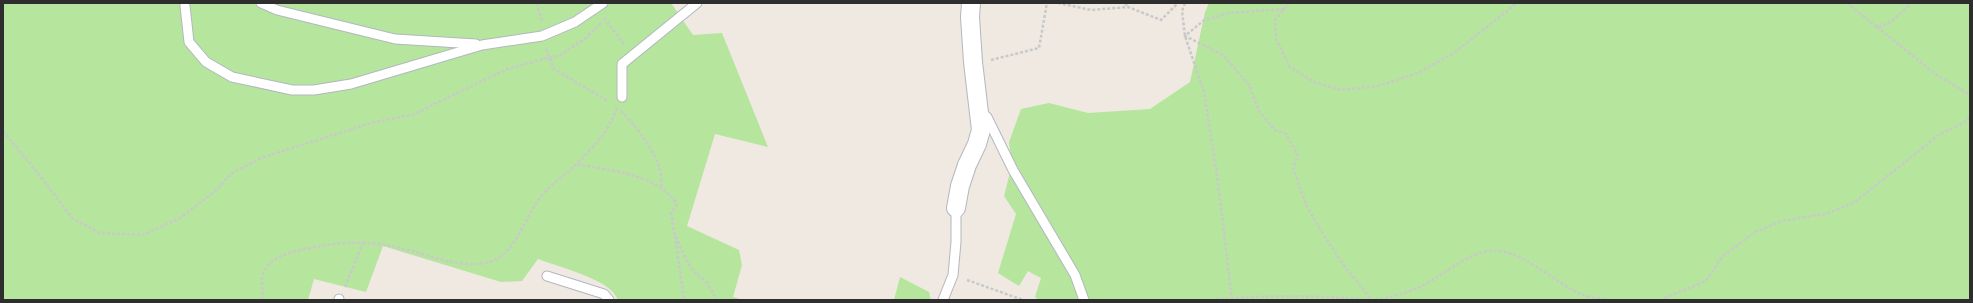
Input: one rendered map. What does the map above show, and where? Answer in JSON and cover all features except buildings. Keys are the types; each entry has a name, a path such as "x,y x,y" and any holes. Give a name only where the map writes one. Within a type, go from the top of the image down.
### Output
{"street":[{"path":"956,208 966,165 977,144 981,130 973,62 970,17 971,3"}],"lane":[{"path":"261,3 278,10 395,39 486,45"},
{"path":"622,96 622,64 697,3"},
{"path":"185,6 189,42 206,62 232,77 292,90 314,90 351,84 486,45 544,34 575,22 600,5"},
{"path":"978,109 987,117 1013,170 1075,275 1084,300"},
{"path":"943,300 953,275 956,242 956,208"},
{"path":"547,276 604,294 609,300"}],"path":[{"path":"538,3 548,58 554,69 617,107 633,124 650,147 659,167 662,188"},
{"path":"973,62 1005,57 1039,48 1047,3"},
{"path":"1058,3 1091,10 1128,7 1161,20 1178,3"},
{"path":"1125,3 1128,7"},
{"path":"1186,3 1182,11 1185,36 1204,92 1217,175 1232,299"},
{"path":"1289,3 1275,20 1276,39 1290,67 1314,82 1340,90 1378,86 1418,73 1454,53 1517,3"},
{"path":"1846,3 1934,73 1970,95"},
{"path":"1876,27 1891,22 1911,3"},
{"path":"600,5 604,17 622,41 629,58"},
{"path":"1185,36 1203,20 1229,13 1284,9"},
{"path":"3,131 72,218 100,233 144,236 180,218 214,192 232,173 261,158 299,144 374,122 412,115 506,69 560,55 586,38 602,23 604,17"},
{"path":"1185,36 1223,55 1249,85 1259,111 1275,130 1286,134 1298,155 1292,168 1307,207 1345,267 1374,300 1395,297 1424,285 1464,260 1491,250 1509,253 1528,261 1549,276 1584,295 1610,300"},
{"path":"262,300 262,279 265,269 272,261 299,251 332,243 363,243 392,246 446,261 474,263 493,261 511,247 540,198 577,164 602,138 612,124 617,107"},
{"path":"1660,300 1706,281 1722,257 1756,232 1782,221 1829,213 1855,202 1940,134 1965,122 1970,117"},
{"path":"577,164 633,176 662,188 670,194 677,204 671,213 684,300"},
{"path":"674,232 687,261 696,274 706,280 717,300"},
{"path":"339,300 363,243"},
{"path":"953,275 1023,300"},
{"path":"1211,300 1339,297 1369,300"}],"green space":[{"path":"3,3 671,3 693,35 722,33 768,147 715,134 687,226 739,250 742,265 733,297 744,300 618,300 605,286 595,280 538,259 522,281 501,282 383,246 366,292 314,279 308,300 3,300"},
{"path":"1209,3 1970,3 1970,300 1039,300 1035,297 1041,278 1028,271 1019,286 998,273 1016,214 1004,196 1012,165 1009,142 1021,109 1049,103 1088,113 1150,109 1190,82 1205,12"},
{"path":"900,277 929,292 931,300 894,300"}]}
